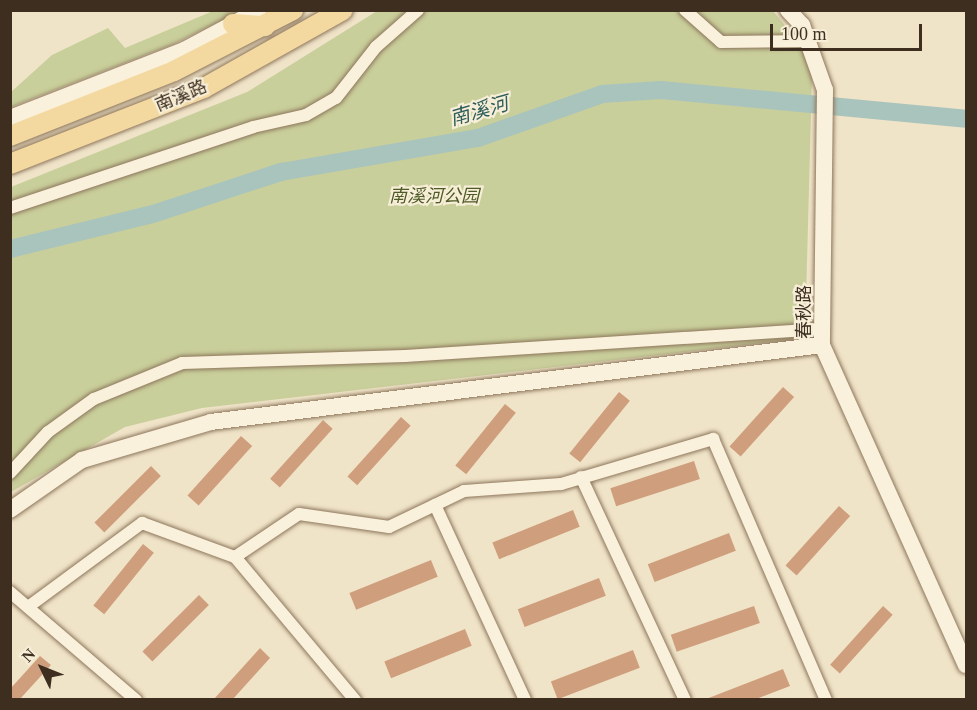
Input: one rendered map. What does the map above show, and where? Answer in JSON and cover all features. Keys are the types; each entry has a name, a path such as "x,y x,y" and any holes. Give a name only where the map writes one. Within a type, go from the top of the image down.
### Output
{"main road":[{"name":"南溪路","path":"10,136 174,71 263,18 293,10"},
{"name":"南溪路","path":"10,164 204,88 343,10"},
{"path":"233,24 263,18"}],"street":[{"path":"10,208 253,127 306,115 336,98 376,47 418,10"},
{"path":"685,10 721,42 810,41"},
{"name":"春秋路","path":"788,10 810,41 825,90 822,337 966,665"},
{"path":"10,118 184,50 233,24"},
{"path":"10,473 48,432 94,399 182,363 405,356 822,337"},
{"path":"10,510 82,460 211,422 822,337"},
{"path":"235,557 300,514 388,526 464,491 581,477 713,439 826,699"},
{"path":"581,477 685,699"},
{"path":"435,505 525,699"},
{"path":"28,607 142,523 235,557 355,699"},
{"path":"10,592 136,699"}],"green space":[{"path":"213,11 241,11 171,45 11,107 11,92 52,55 108,28 125,48"},
{"name":"南溪河公园","path":"377,11 773,11 808,53 812,74 805,338 202,408 125,427 11,492 11,187 247,92"}],"building":[{"path":"783,387 794,397 741,456 729,446"},
{"path":"619,392 630,401 580,462 569,453"},
{"path":"505,404 516,413 466,474 455,465"},
{"path":"401,417 411,426 357,485 347,476"},
{"path":"323,420 333,429 280,487 270,479"},
{"path":"241,436 252,446 199,505 187,495"},
{"path":"694,461 700,479 616,506 610,488"},
{"path":"151,466 161,476 104,532 94,523"},
{"path":"839,506 850,516 797,575 785,565"},
{"path":"573,510 580,527 499,559 492,543"},
{"path":"729,533 736,551 655,582 648,564"},
{"path":"143,544 154,553 104,614 93,605"},
{"path":"431,560 438,577 356,610 349,593"},
{"path":"599,578 606,596 525,627 518,609"},
{"path":"199,595 209,605 152,661 142,652"},
{"path":"754,606 760,623 677,652 671,635"},
{"path":"883,606 893,615 840,673 830,665"},
{"path":"465,629 472,646 391,678 384,662"},
{"path":"260,648 270,658 233,699 214,699"},
{"path":"633,650 640,668 558,699 551,682"},
{"path":"40,656 51,665 20,699 10,699 10,689"},
{"path":"783,669 790,686 756,699 706,699"}],"waterway":[{"name":"南溪河","path":"10,249 153,214 281,172 478,138 602,94 661,90 966,119"}]}
